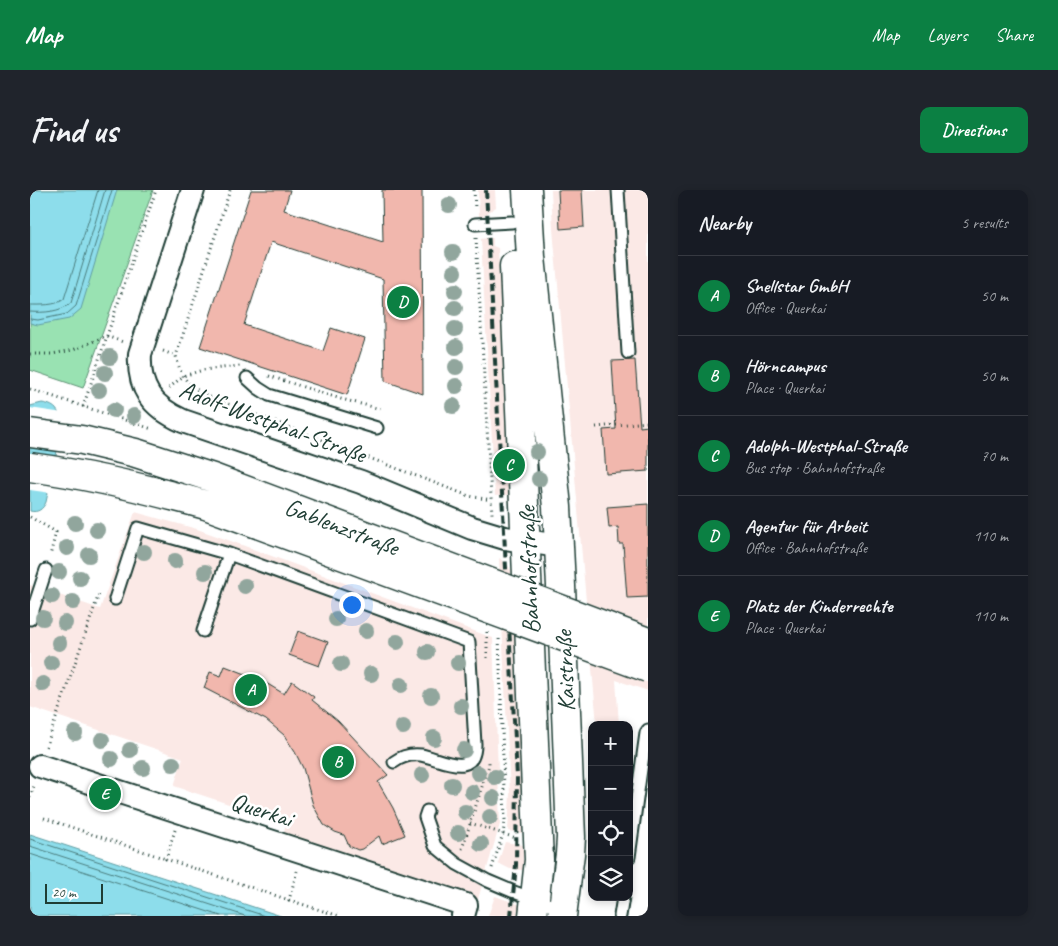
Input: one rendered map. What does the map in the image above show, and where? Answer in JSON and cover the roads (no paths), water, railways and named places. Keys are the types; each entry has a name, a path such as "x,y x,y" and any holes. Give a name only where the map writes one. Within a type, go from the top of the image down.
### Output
{"main road":[{"name":"Bahnhofstraße","path":"510,190 521,399 539,860 535,908"},
{"name":"Bahnhofstraße","path":"527,190 531,257 559,546"},
{"name":"Gablenzstraße","path":"30,433 82,440 136,453 213,478 648,642"},
{"name":"Gablenzstraße","path":"30,466 73,472 134,485 206,505 648,668"},
{"name":"Kaistraße","path":"559,546 571,837 563,913"}],"street":[{"name":"Adolf-Westphal-Straße","path":"193,190 142,346 139,364 144,387 152,401 163,411 178,419 361,482 422,508 494,535 559,546"},
{"name":"Querkai","path":"40,766 302,851 464,910"}],"lane":[{"path":"618,190 628,354"},
{"path":"476,224 512,222"},
{"path":"247,378 258,388 269,394 377,428"},
{"path":"115,598 138,528 229,554 469,642 475,744 474,756 468,762 459,765 451,765 418,755 405,756 394,762"},
{"path":"203,631 229,554"},
{"path":"30,619 46,570"},
{"path":"629,856 646,733 648,730"},
{"path":"427,811 425,817 435,846 457,864 535,908 563,913"},
{"path":"620,916 622,901"}],"water":[{"path":"30,190 117,190 81,309 69,319 38,325 30,323"},
{"path":"42,403 55,408 61,418 62,428 46,502 40,510 30,511 30,406"},
{"path":"30,834 281,916 30,916"}],"railway":[{"path":"486,190 517,777 516,865 511,916"}],"place":[{"name":"Agentur für Arbeit","path":"403,302"},
{"name":"Adolph-Westphal-Straße","path":"509,465"},
{"name":"Snellstar GmbH","path":"251,690"},
{"name":"Hörncampus","path":"338,762"},
{"name":"Platz der Kinderrechte","path":"105,794"}]}
